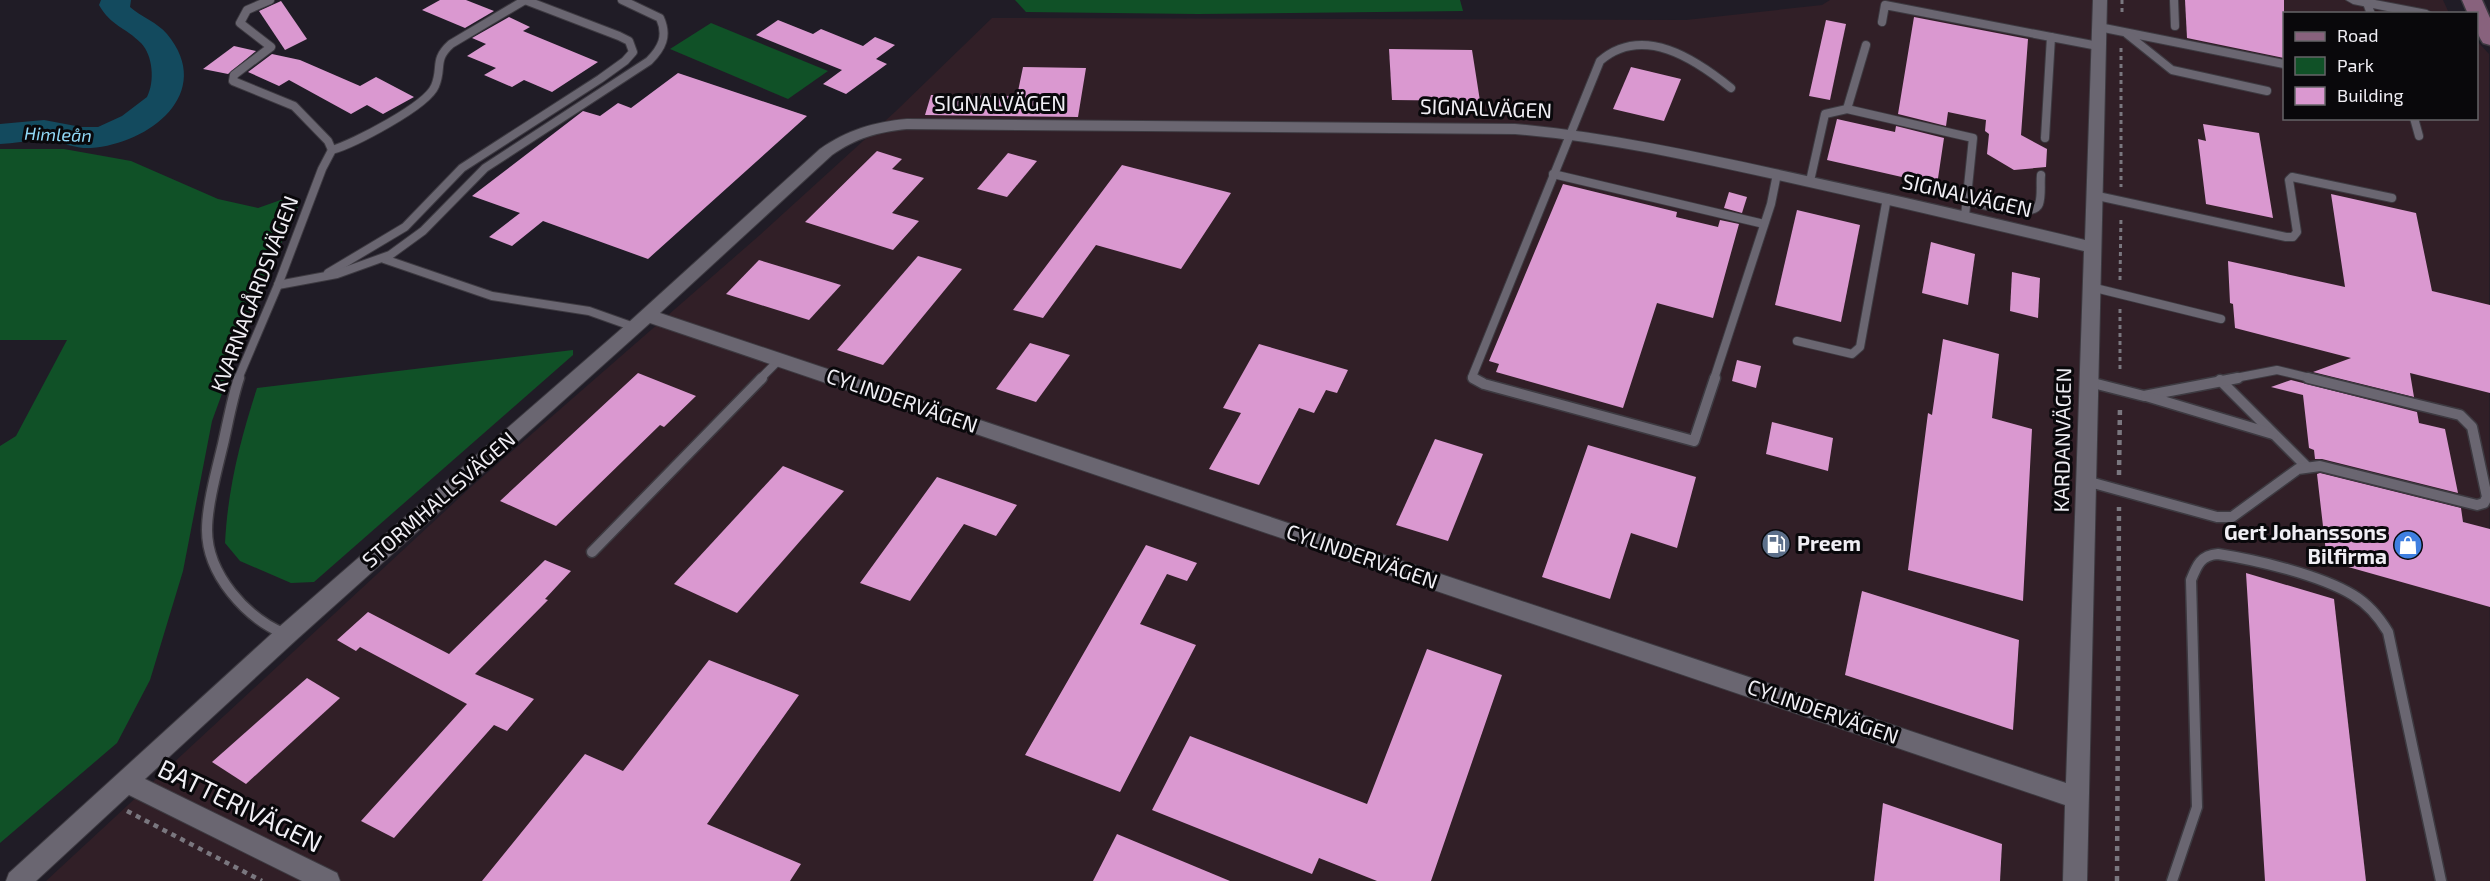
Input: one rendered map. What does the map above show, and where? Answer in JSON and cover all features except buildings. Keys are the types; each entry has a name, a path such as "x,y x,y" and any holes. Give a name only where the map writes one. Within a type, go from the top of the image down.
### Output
{"main road":[{"path":"2478,12 2485,27"}],"street":[{"name":"KARDANVÄGEN","path":"2075,881 2091,247 2100,0"},
{"path":"2364,5 2413,12"},
{"name":"SIGNALVÄGEN","path":"867,129 919,124 1515,129 1570,133 1621,140 1887,198 1966,208 2091,247"},
{"name":"STORMHALLSVÄGEN","path":"18,881 286,634 641,321 826,152 867,129"},
{"name":"CYLINDERVÄGEN","path":"641,321 779,360 2077,798"},
{"name":"BATTERIVÄGEN","path":"127,782 328,881"}],"lane":[{"path":"270,0 249,8 240,17 240,23 271,47 232,78 233,81 294,106 328,141 332,150 352,144 423,100 435,87 441,53 451,44 525,0 619,36 629,41 633,52 626,61 600,79 462,168 405,227 319,278"},
{"path":"278,285 350,272 384,259 424,230 465,185 484,168 622,79 659,49 665,27 660,18 622,0"},
{"path":"2174,0 2175,26"},
{"path":"1882,22 1885,5 2051,37 2099,37 2123,32 2283,64"},
{"path":"2123,32 2172,70 2267,91"},
{"path":"2045,138 2051,37"},
{"path":"1847,109 1866,45"},
{"path":"1731,88 1697,62 1669,50 1633,46 1618,47 1607,52 1600,61 1472,376 1484,384 1694,441 1764,224 1777,174"},
{"path":"1810,181 1825,114 1847,109 1973,138 1966,208 2031,211 2039,204 2041,175"},
{"path":"2415,120 2419,136"},
{"name":"KVARNAGÅRDSVÄGEN","path":"286,634 268,627 240,603 213,564 207,530 217,469 238,380 278,285 311,195 332,150"},
{"path":"1553,174 1764,224"},
{"path":"2093,195 2286,237 2293,237 2296,232 2289,180 2292,177 2392,198"},
{"path":"1797,341 1852,354 1860,347 1887,198"},
{"path":"384,259 492,296 641,321"},
{"path":"2091,287 2221,320"},
{"path":"592,552 779,360"},
{"path":"2086,481 2217,517 2232,517 2298,469 2320,466 2477,505 2487,504 2472,427 2460,415 2277,369 2144,396"},
{"path":"2220,380 2307,467"},
{"path":"2089,382 2273,434"},
{"path":"2172,881 2188,838 2196,807 2191,580 2197,564 2210,554 2229,555 2323,582 2345,590 2378,615 2388,632 2440,881"}],"path":[{"path":"2117,881 2122,0"},
{"path":"127,782 124,809 262,881"}],"shaded area":[{"path":"1830,0 2443,0 2449,12 2283,12 2283,120 2478,120 2478,42 2489,54 2490,881 46,881 471,487 761,234 896,111 992,18 1686,20 1822,5"}],"green space":[{"path":"1015,0 1460,0 1463,11 1198,14 1026,12"},
{"path":"711,23 828,71 788,99 670,49"},
{"path":"0,149 64,149 131,161 218,199 258,208 292,196 298,207 261,287 212,421 183,571 150,680 117,743 0,843 0,446 16,436 67,340 0,340"},
{"path":"573,350 573,355 314,582 291,583 240,561 225,543 236,464 257,388"}],"waterway":[{"name":"Himleån","path":"0,134 44,131 81,138 100,137 134,123 162,101 166,92 168,75 160,47 150,34 118,12 114,5 116,0"}],"place":[{"name":"Preem","path":"1776,544"},
{"name":"Gert Johanssons Bilfirma","path":"2408,545"}]}
